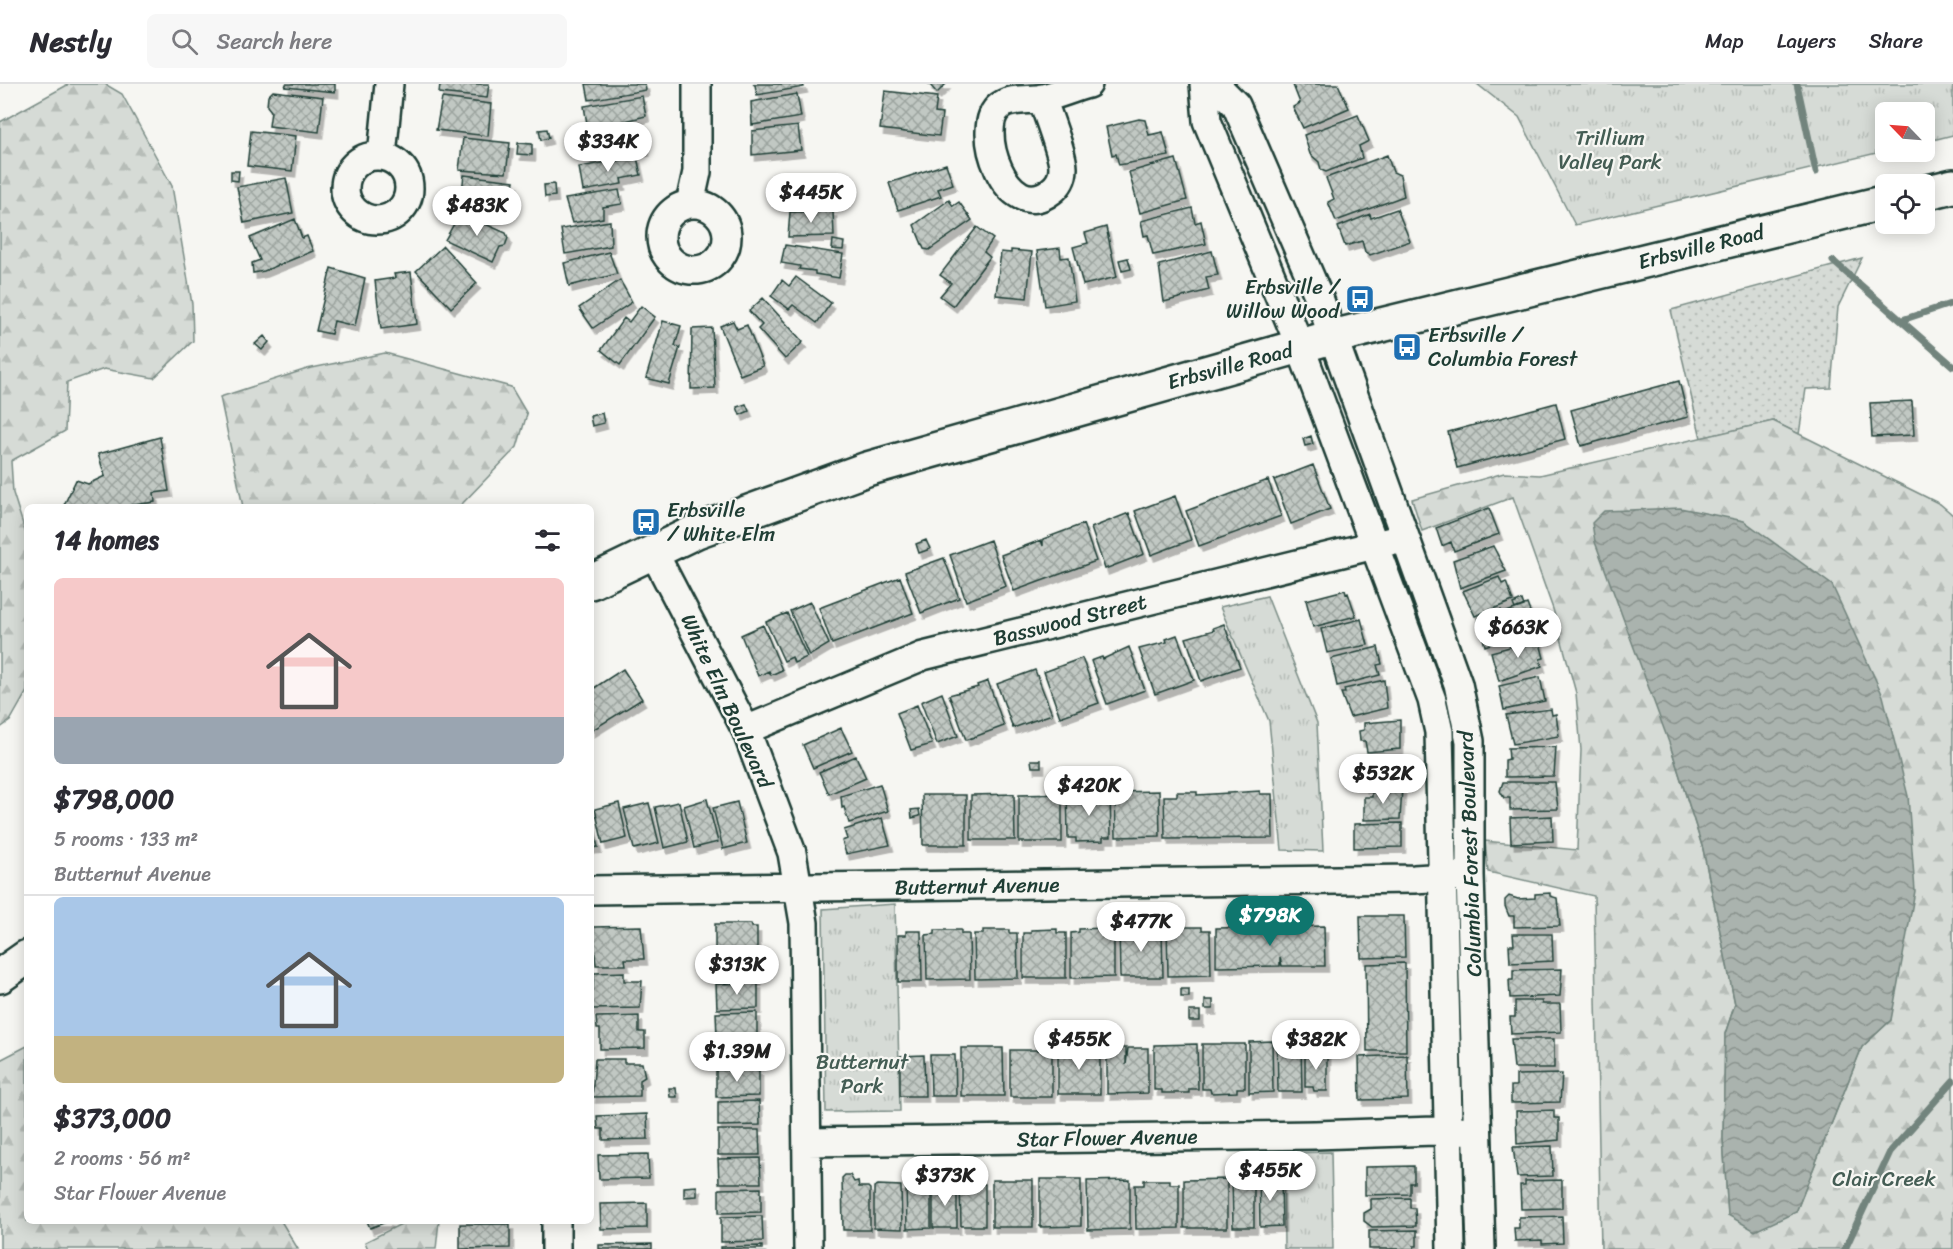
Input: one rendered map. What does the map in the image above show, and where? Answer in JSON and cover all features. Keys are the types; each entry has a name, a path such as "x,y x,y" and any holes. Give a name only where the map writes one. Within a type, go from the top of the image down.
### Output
{"main road":[{"path":"1935,190 1953,186"},
{"name":"Erbsville Road","path":"594,581 654,551 727,520 867,469 1300,346 1875,205"},
{"path":"0,976 24,959"}],"street":[{"path":"382,156 389,84"},
{"path":"690,204 697,172 697,84"},
{"path":"1042,98 1088,84"},
{"name":"Columbia Forest Boulevard","path":"1204,84 1207,121 1300,346 1432,700 1439,732 1457,877 1478,1129 1481,1249"},
{"name":"Columbia Forest Boulevard","path":"1215,84 1236,105 1318,296 1458,684 1470,741 1457,877 1449,1131 1451,1249"},
{"name":"Basswood Street","path":"746,730 922,656 1404,538"},
{"name":"White Elm Boulevard","path":"654,551 746,730 792,853 804,923 808,1249"},
{"name":"Butternut Avenue","path":"594,890 1457,877"},
{"name":"Star Flower Avenue","path":"807,1142 1315,1135 1478,1129"},
{"path":"556,1224 556,1249"}],"green space":[{"path":"69,84 105,84 122,94 172,186 192,304 193,341 154,378 104,369 67,382 65,431 11,461 13,493 24,528 24,696 10,721 0,728 0,122"},
{"name":"Trillium Valley Park","path":"1477,84 1953,84 1953,135 1935,140 1935,102 1875,102 1875,153 1575,225 1519,117"},
{"path":"1862,258 1838,307 1831,388 1806,389 1799,434 1773,421 1701,438 1671,310"},
{"path":"385,353 511,387 527,414 517,447 462,504 242,504 220,397 307,369"},
{"name":"Clair Creek","path":"1773,421 1940,504 1953,515 1953,1249 1601,1249 1594,896 1488,872 1485,841 1577,850 1581,750 1576,693 1553,609 1513,497 1422,531 1412,499 1504,473 1540,475","holes":["1671,748 1891,1020 1862,1047 1796,1212 1728,1215 1723,1138 1725,1034 1735,1004 1703,849"]},
{"path":"1267,596 1317,723 1323,851 1282,850 1269,721 1220,607"},
{"name":"Butternut Park","path":"895,904 900,1111 826,1112 823,909"},
{"path":"24,1048 24,1224 283,1224 298,1249 0,1249 0,1060"},
{"path":"1331,1152 1333,1249 1284,1249 1283,1153"},
{"path":"401,1224 439,1224 436,1249 368,1249 365,1242"}],"water":[{"path":"1680,508 1744,521 1832,585 1883,696 1908,796 1915,891 1891,1020 1862,1047 1796,1212 1755,1231 1728,1215 1723,1138 1725,1034 1735,1004 1703,849 1671,748 1595,542 1592,523 1604,511"}],"building":[{"path":"286,84 335,84 335,92 285,87"},
{"path":"440,84 489,84 487,98 439,93"},
{"path":"586,84 645,84 646,90 589,100"},
{"path":"753,84 803,84 804,87 757,95"},
{"path":"929,84 946,84 937,93"},
{"path":"1338,84 1349,108 1303,128 1293,107 1300,103 1293,85"},
{"path":"273,91 323,97 319,132 269,126 271,111 267,106 268,96"},
{"path":"885,91 937,97 935,113 942,114 939,136 880,129"},
{"path":"797,94 801,117 752,125 751,102"},
{"path":"642,96 646,116 588,130 584,106"},
{"path":"442,98 491,104 488,136 436,130"},
{"path":"1358,115 1369,141 1359,146 1362,158 1326,172 1321,170 1319,162 1310,154 1304,135"},
{"path":"1139,119 1145,120 1149,135 1163,132 1169,156 1119,165 1116,154 1112,155 1106,127"},
{"path":"798,126 801,150 752,155 752,131"},
{"path":"547,129 549,138 541,140 539,130"},
{"path":"623,129 623,135 643,131 646,150 588,160 584,136"},
{"path":"251,131 296,136 292,171 247,166"},
{"path":"463,138 510,143 506,173 459,170"},
{"path":"518,143 532,144 532,155 517,154"},
{"path":"1387,155 1393,172 1400,175 1404,196 1336,221 1328,202 1334,199 1326,178"},
{"path":"637,157 641,175 621,179 622,184 583,191 579,167"},
{"path":"1176,159 1187,200 1140,213 1129,172"},
{"path":"946,164 953,184 938,189 941,196 898,210 889,183"},
{"path":"231,171 239,171 238,181 231,180"},
{"path":"828,174 830,198 791,202 790,198 771,199 770,179"},
{"path":"464,175 514,181 508,213 460,207"},
{"path":"286,178 293,213 244,223 237,187"},
{"path":"554,184 555,196 545,197 544,185"},
{"path":"619,190 622,204 603,207 603,218 572,223 565,199"},
{"path":"949,200 953,206 959,202 972,220 929,250 924,249 914,225"},
{"path":"1192,208 1195,223 1201,221 1206,244 1153,255 1148,235 1144,236 1141,221"},
{"path":"1397,209 1410,241 1370,255 1365,252 1362,241 1345,246 1338,227 1370,214 1371,218"},
{"path":"833,211 834,236 788,237 790,212"},
{"path":"460,213 506,233 508,238 505,246 500,247 493,262 445,240"},
{"path":"295,219 302,238 307,236 313,251 264,271 253,273 252,263 260,260 250,238"},
{"path":"610,221 611,246 565,254 561,229"},
{"path":"977,227 993,239 984,252 990,257 953,306 940,296 951,283 940,275"},
{"path":"1106,227 1117,277 1083,285 1073,247 1088,243 1085,233"},
{"path":"833,240 844,242 843,250 832,249"},
{"path":"785,245 843,254 839,278 815,274 815,271 799,269 800,266 781,263"},
{"path":"443,246 477,283 451,308 416,271"},
{"path":"1060,248 1061,258 1069,257 1075,301 1045,306 1037,251"},
{"path":"1011,250 1032,252 1027,298 996,295 1001,252 1011,253"},
{"path":"1212,251 1218,275 1206,277 1209,290 1164,302 1159,265"},
{"path":"609,252 617,274 569,286 564,263"},
{"path":"1128,258 1131,269 1122,271 1119,260"},
{"path":"331,268 365,278 355,326 334,321 331,334 316,331"},
{"path":"411,272 417,324 381,329 375,281 395,278 394,274"},
{"path":"796,277 831,303 817,323 793,305 789,309 771,296 782,280 789,286"},
{"path":"620,280 632,302 593,328 579,308"},
{"path":"763,298 803,342 785,359 758,329 762,325 749,311"},
{"path":"641,306 655,317 620,365 601,350 624,318 629,322"},
{"path":"663,321 681,326 675,346 680,347 669,384 646,378"},
{"path":"733,321 737,329 747,325 763,366 740,375 720,326"},
{"path":"712,328 715,388 691,389 692,329"},
{"path":"264,336 269,342 262,350 255,344"},
{"path":"1679,381 1688,417 1581,446 1571,410"},
{"path":"1912,401 1914,435 1872,437 1870,403"},
{"path":"1556,403 1565,439 1457,468 1448,432"},
{"path":"746,404 749,411 740,415 737,407"},
{"path":"602,413 604,423 592,426 590,416"},
{"path":"1311,436 1313,444 1305,446 1303,439"},
{"path":"160,437 169,491 154,493 155,502 140,504 64,504 76,480 88,484 105,476 98,454"},
{"path":"1313,465 1330,509 1291,524 1274,480"},
{"path":"1268,480 1281,516 1199,546 1186,511"},
{"path":"1175,496 1191,540 1151,555 1135,511"},
{"path":"1489,508 1499,534 1454,551 1451,542 1442,546 1436,528"},
{"path":"1129,513 1144,554 1105,569 1091,528"},
{"path":"1083,524 1096,561 1014,591 1001,555 1041,540 1043,546 1043,539"},
{"path":"926,540 930,549 919,553 916,544"},
{"path":"990,540 1006,586 966,601 950,555"},
{"path":"1493,546 1506,571 1460,588 1453,560"},
{"path":"944,558 959,598 921,613 905,572"},
{"path":"900,577 913,613 832,644 819,608"},
{"path":"1499,577 1502,584 1506,582 1513,601 1475,616 1463,591"},
{"path":"1345,590 1356,616 1313,627 1306,600"},
{"path":"1522,600 1524,606 1515,609 1513,604"},
{"path":"810,602 829,644 809,656 790,611"},
{"path":"1527,604 1536,627 1485,646 1478,619 1501,610 1502,614"},
{"path":"787,613 807,657 794,663 792,657 784,661 766,622"},
{"path":"1361,619 1368,645 1327,653 1321,629"},
{"path":"1224,624 1240,667 1201,681 1186,638 1214,630 1213,628"},
{"path":"763,625 782,670 771,675 769,671 758,676 741,635"},
{"path":"1177,635 1194,680 1155,694 1139,649 1167,642 1166,639"},
{"path":"1539,639 1544,658 1540,659 1542,666 1499,681 1491,652"},
{"path":"1129,647 1145,690 1107,704 1091,661 1102,657 1103,659"},
{"path":"1378,647 1382,664 1377,665 1380,675 1337,686 1331,659"},
{"path":"1082,658 1099,703 1060,717 1044,672"},
{"path":"623,669 642,699 594,729 594,688"},
{"path":"1035,670 1052,714 1013,728 997,684"},
{"path":"1540,677 1545,701 1504,710 1499,686"},
{"path":"1384,680 1387,708 1350,717 1341,693 1345,693 1344,689"},
{"path":"988,681 1004,726 966,740 949,695 978,687 977,685"},
{"path":"942,693 958,736 937,744 921,702"},
{"path":"917,705 932,744 911,750 897,713"},
{"path":"1551,709 1552,715 1556,714 1559,736 1513,744 1506,715"},
{"path":"1400,720 1400,749 1367,752 1365,741 1360,741 1359,731 1364,730 1364,723"},
{"path":"841,728 852,751 813,768 803,745"},
{"path":"1556,747 1554,776 1505,777 1505,760 1509,759 1508,748"},
{"path":"856,756 866,778 829,794 819,772"},
{"path":"1363,757 1398,757 1401,786 1364,787 1364,779 1359,779 1359,769 1363,769"},
{"path":"1031,760 1041,760 1041,767 1032,767"},
{"path":"1503,782 1555,782 1558,809 1510,810 1510,798 1504,798 1500,791"},
{"path":"880,784 888,811 849,823 844,807 842,808 841,796"},
{"path":"1402,789 1400,819 1364,820 1364,797 1372,797 1372,790"},
{"path":"1159,791 1160,836 1116,837 1115,792"},
{"path":"1260,791 1260,794 1272,794 1273,838 1165,839 1164,796 1177,796 1177,792 1197,792 1197,795"},
{"path":"1067,793 1110,793 1111,837 1103,837 1103,841 1076,842 1076,838 1068,838"},
{"path":"1014,794 1015,840 971,840 971,795"},
{"path":"1062,794 1062,842 1019,842 1019,795"},
{"path":"922,795 966,795 966,845 923,845"},
{"path":"707,799 718,842 694,848 684,806"},
{"path":"679,802 688,842 664,848 655,807"},
{"path":"737,802 747,843 723,849 713,808"},
{"path":"619,803 627,838 603,844 595,809"},
{"path":"649,803 659,843 634,849 624,809"},
{"path":"919,809 920,816 912,818 911,810"},
{"path":"1552,816 1553,841 1511,843 1510,818"},
{"path":"882,818 890,845 846,854 842,841 847,839 844,830"},
{"path":"1402,823 1402,847 1354,848 1354,824"},
{"path":"594,830 598,847 594,848"},
{"path":"1550,893 1550,896 1557,898 1560,926 1514,927 1514,916 1509,916 1505,906 1505,900 1509,896 1518,899 1535,898 1535,894"},
{"path":"1360,916 1404,916 1405,957 1361,958"},
{"path":"715,924 751,924 752,927 757,927 757,951 715,952"},
{"path":"641,926 644,959 625,959 626,965 596,965 594,927"},
{"path":"1324,926 1325,966 1282,966 1280,957 1280,966 1216,967 1216,928"},
{"path":"1176,927 1202,927 1202,930 1210,930 1211,975 1168,976 1167,931 1176,931"},
{"path":"1105,928 1105,932 1114,932 1114,977 1071,978 1071,933 1079,932 1079,929"},
{"path":"1128,928 1153,928 1153,932 1162,931 1163,977 1120,977 1119,932 1127,932"},
{"path":"1057,929 1057,933 1066,933 1066,978 1023,978 1023,933 1031,933 1031,930"},
{"path":"935,930 961,930 961,934 969,934 970,979 927,980 926,935 935,934"},
{"path":"983,930 1009,930 1009,933 1017,933 1018,978 975,979 974,934 983,934"},
{"path":"906,931 921,931 922,982 898,982 898,935 906,935"},
{"path":"1513,934 1552,934 1553,961 1510,963 1509,945 1514,945"},
{"path":"757,955 758,980 716,980 715,956"},
{"path":"1405,963 1406,1051 1367,1051 1366,964"},
{"path":"1562,969 1560,996 1510,998 1509,980 1513,980 1513,970"},
{"path":"624,972 624,981 642,981 640,1008 594,1009 594,973"},
{"path":"758,983 758,1008 717,1009 716,984"},
{"path":"1181,989 1189,989 1189,997 1181,997"},
{"path":"1205,1000 1213,1000 1213,1009 1205,1009"},
{"path":"1515,1001 1560,1004 1561,1032 1511,1034 1510,1017 1515,1017"},
{"path":"1189,1011 1200,1011 1200,1021 1189,1021"},
{"path":"757,1012 757,1037 717,1037 716,1013"},
{"path":"639,1016 639,1032 645,1032 645,1048 600,1049 600,1029 597,1029 596,1017"},
{"path":"1511,1039 1554,1039 1554,1068 1514,1068"},
{"path":"759,1041 760,1064 717,1065 713,1042"},
{"path":"1272,1041 1273,1092 1249,1093 1249,1042"},
{"path":"1301,1041 1302,1092 1278,1092 1277,1042"},
{"path":"1197,1044 1198,1089 1189,1089 1189,1093 1162,1093 1162,1090 1154,1090 1154,1045"},
{"path":"1202,1044 1245,1044 1245,1088 1237,1088 1237,1092 1211,1093 1210,1089 1202,1089"},
{"path":"961,1048 1003,1048 1004,1096 961,1096"},
{"path":"1078,1048 1078,1066 1079,1049 1100,1048 1100,1094 1058,1094 1058,1049"},
{"path":"1107,1048 1126,1048 1126,1065 1128,1048 1148,1048 1148,1093 1107,1094"},
{"path":"1010,1050 1052,1050 1052,1097 1010,1097"},
{"path":"1327,1051 1327,1091 1314,1091 1313,1087 1305,1087 1305,1052"},
{"path":"924,1055 925,1096 900,1096 900,1056"},
{"path":"930,1055 955,1055 956,1096 931,1096"},
{"path":"1407,1055 1408,1099 1360,1100 1359,1057"},
{"path":"595,1059 624,1059 624,1063 642,1063 645,1077 640,1080 640,1096 594,1097"},
{"path":"716,1070 759,1070 759,1096 716,1097"},
{"path":"1562,1074 1560,1102 1511,1103 1511,1086 1516,1086 1516,1075"},
{"path":"669,1088 676,1088 677,1097 670,1097"},
{"path":"759,1101 760,1125 718,1126 718,1102"},
{"path":"1554,1110 1554,1118 1559,1118 1559,1140 1517,1144 1516,1111"},
{"path":"647,1114 648,1139 603,1140 603,1129 598,1129 597,1116"},
{"path":"718,1130 759,1130 760,1155 718,1155"},
{"path":"1552,1146 1553,1176 1517,1177 1513,1147"},
{"path":"648,1154 649,1178 599,1179 598,1155"},
{"path":"760,1158 761,1183 719,1183 718,1159"},
{"path":"1414,1166 1414,1183 1410,1183 1410,1194 1365,1195 1365,1167"},
{"path":"850,1175 854,1182 858,1181 859,1187 870,1189 870,1230 843,1230 842,1178"},
{"path":"1254,1178 1254,1227 1233,1227 1232,1179"},
{"path":"1259,1178 1281,1178 1282,1226 1260,1227"},
{"path":"1040,1179 1081,1179 1081,1226 1040,1227"},
{"path":"1227,1179 1227,1228 1184,1228 1184,1180"},
{"path":"992,1180 1033,1180 1033,1227 992,1227"},
{"path":"1130,1180 1130,1229 1088,1230 1087,1181"},
{"path":"1144,1180 1170,1180 1170,1184 1179,1184 1179,1228 1136,1229 1135,1185 1144,1185"},
{"path":"1562,1180 1562,1208 1521,1209 1520,1185 1525,1185 1525,1181"},
{"path":"960,1184 985,1184 985,1226 961,1226"},
{"path":"878,1185 901,1186 902,1229 874,1228 874,1187"},
{"path":"957,1185 957,1228 933,1228 933,1186"},
{"path":"697,1186 697,1196 684,1197 684,1187"},
{"path":"906,1187 931,1187 931,1228 907,1229"},
{"path":"761,1188 761,1212 719,1213 719,1189"},
{"path":"1410,1198 1410,1208 1415,1208 1416,1226 1372,1227 1364,1221 1364,1213 1371,1209 1371,1199"},
{"path":"647,1203 647,1228 601,1229 600,1204"},
{"path":"762,1216 763,1241 721,1242 721,1217"},
{"path":"1562,1216 1563,1243 1542,1244 1542,1240 1515,1241 1514,1228 1519,1228 1519,1217"},
{"path":"368,1224 381,1224 370,1228"},
{"path":"460,1224 510,1224 510,1248 460,1249"},
{"path":"1417,1230 1417,1246 1414,1246 1414,1249 1369,1249 1369,1231"},
{"path":"652,1244 652,1249 599,1249 599,1245"},
{"path":"762,1246 762,1249 721,1249 721,1247"}],"waterway":[{"name":"Clair Creek","path":"1797,84 1816,172"},
{"name":"Clair Creek","path":"1833,261 1953,366"},
{"path":"1902,320 1953,303"},
{"path":"1845,1249 1890,1152 1953,1081"}],"place":[{"name":"Erbsville / Willow Wood","path":"1360,299"},
{"name":"Erbsville / Columbia Forest","path":"1407,347"},
{"name":"Erbsville / White Elm","path":"646,522"}]}
